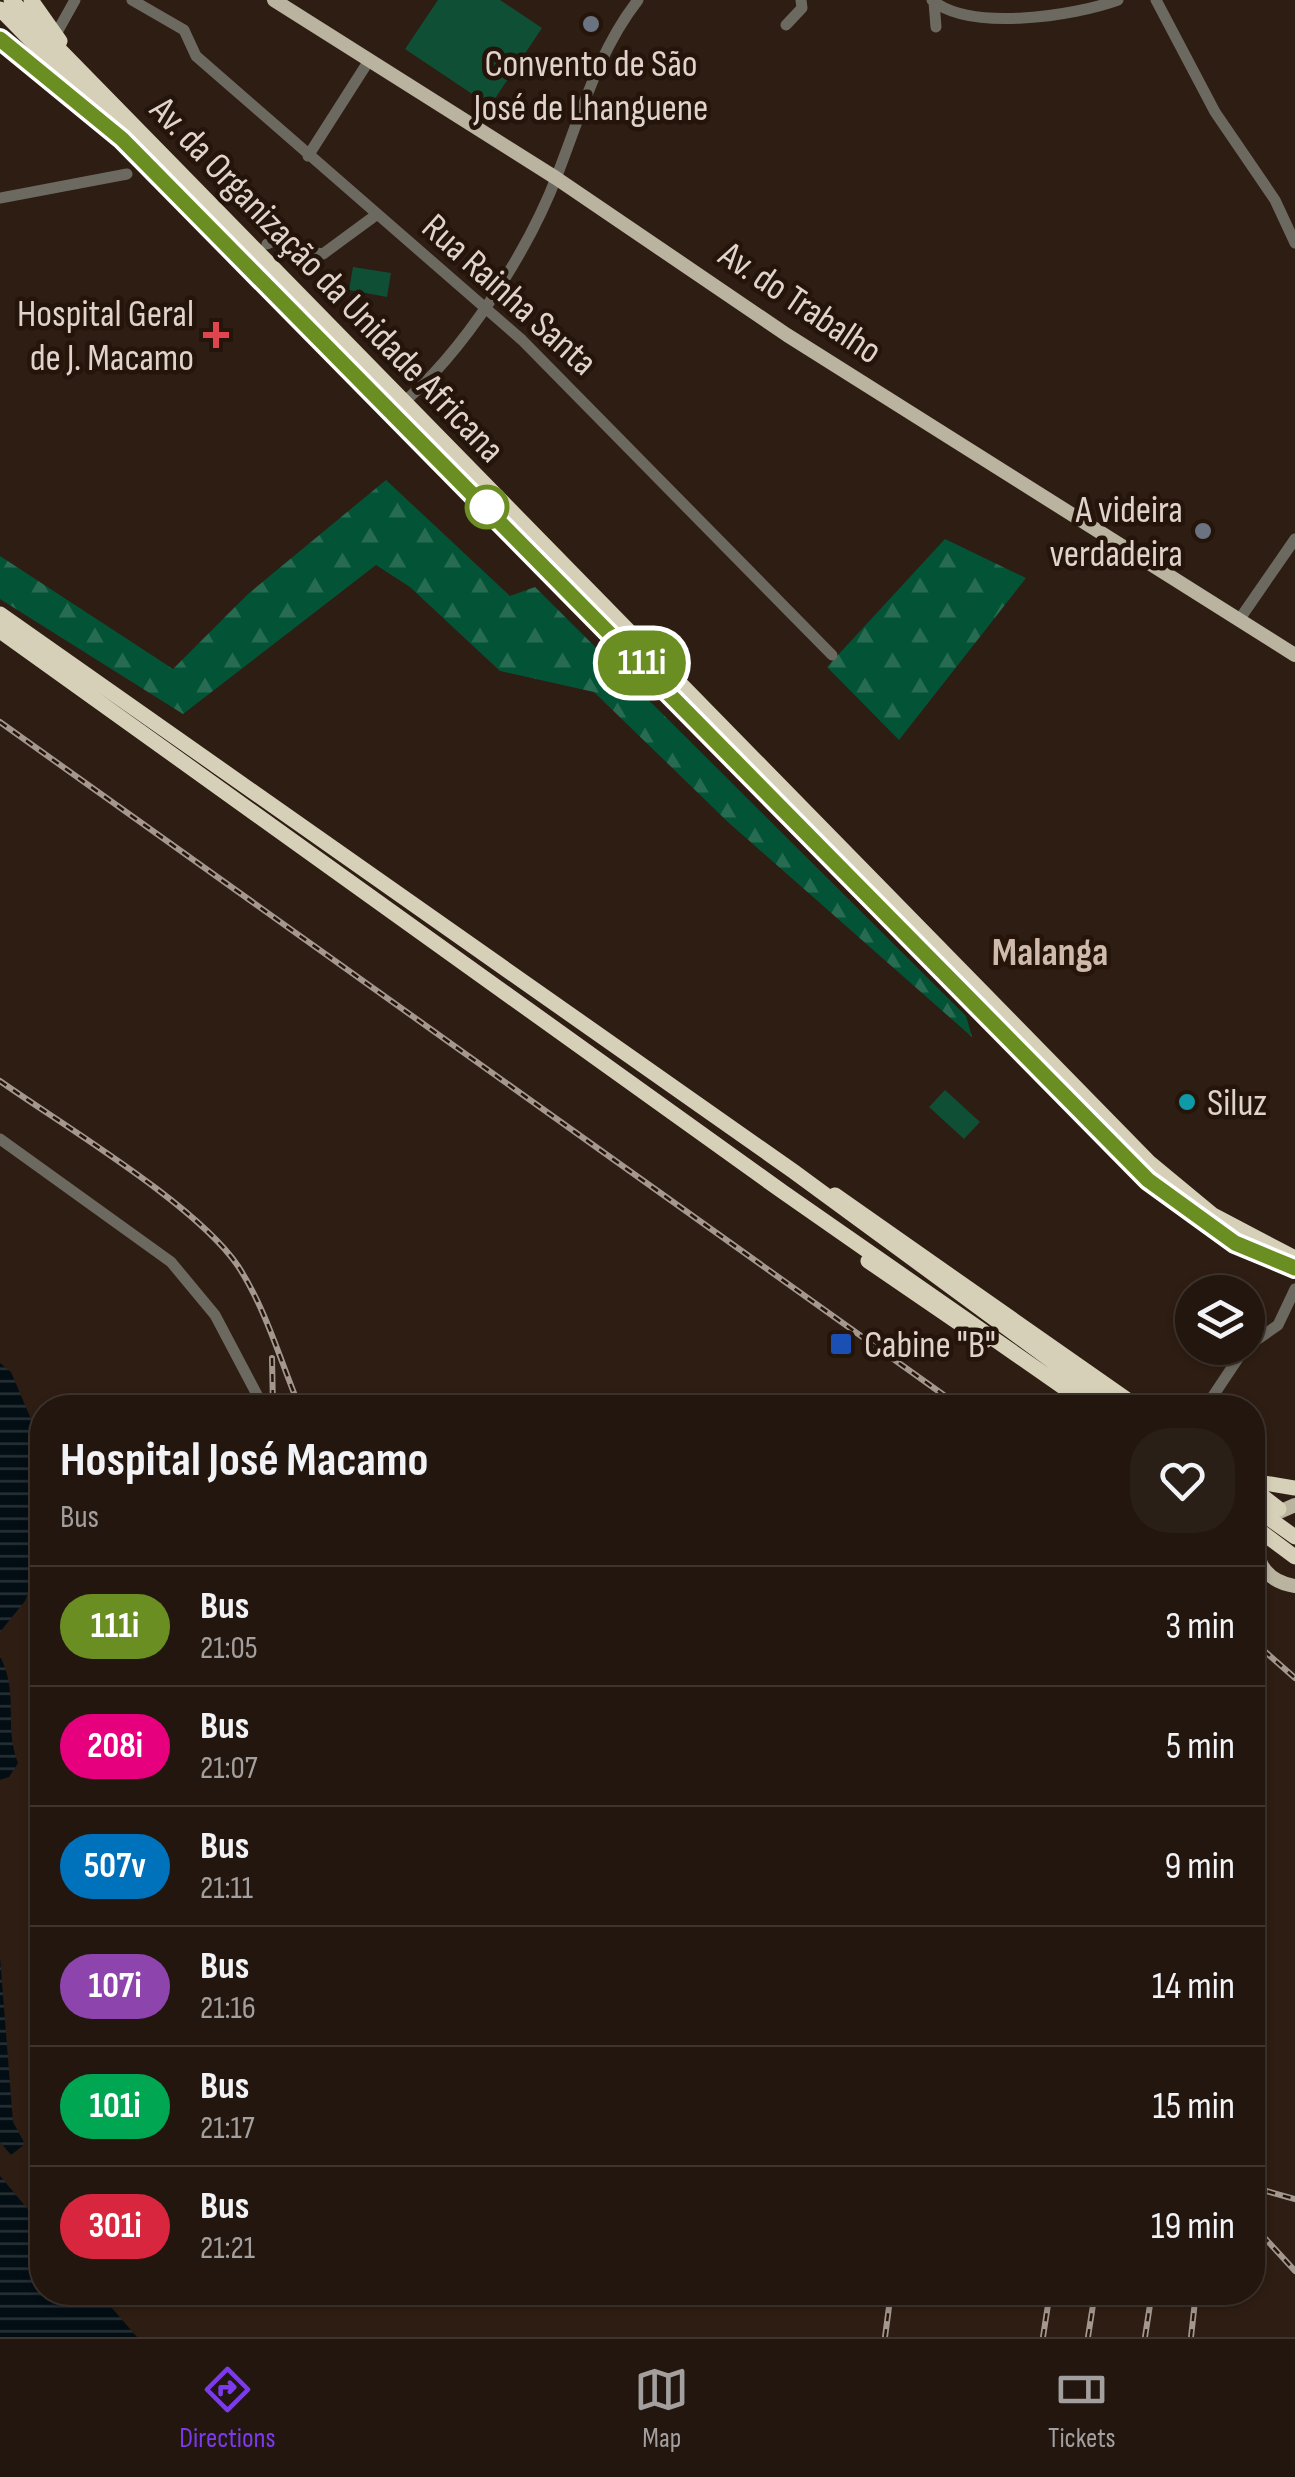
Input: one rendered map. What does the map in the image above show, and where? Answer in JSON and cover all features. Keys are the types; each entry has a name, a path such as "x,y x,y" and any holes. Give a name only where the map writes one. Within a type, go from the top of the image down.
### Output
{"highway":[{"name":"Av. da Organização da Unidade Africana","path":"11,0 398,406 1148,1180 1235,1243 1295,1268"},
{"path":"32,0 72,62"},
{"name":"Av. da Organização da Unidade Africana","path":"0,10 373,393 398,406 1149,1162 1213,1214 1295,1258"},
{"path":"0,39 122,139"},
{"path":"0,614 793,1170 1098,1395"},
{"path":"0,630 784,1192 1074,1395"},
{"path":"793,1170 864,1211 1121,1395"},
{"path":"784,1192 890,1277 1059,1395"},
{"path":"1265,1486 1295,1488"},
{"path":"1265,1492 1291,1506"},
{"path":"1265,1515 1295,1537"},
{"path":"1265,1535 1295,1557"}],"main road":[{"name":"Av. do Trabalho","path":"274,0 556,178 788,335 1295,656"},
{"path":"1265,1521 1291,1506"},
{"path":"1265,1569 1295,1595"}],"street":[{"path":"56,34 75,0"},
{"name":"Rua Rainha Santa","path":"132,0 184,30 196,56 547,364 832,655"},
{"path":"398,406 486,308 556,178 595,74 638,0"},
{"path":"786,25 802,8 801,0"},
{"path":"933,1 955,14 978,18 1070,13 1118,0"},
{"path":"1156,0 1216,112 1275,200 1295,242"},
{"path":"933,1 936,27"},
{"path":"308,156 368,62"},
{"path":"0,198 127,174"},
{"path":"267,244 286,236 304,252 323,254 376,215"},
{"path":"1239,620 1295,539"},
{"path":"0,1139 172,1262 215,1315 257,1395"},
{"path":"1265,1334 1278,1325 1295,1289"},
{"path":"1214,1395 1234,1365"}],"green space":[{"path":"438,0 500,0 542,28 490,106 405,49"},
{"path":"353,267 391,273 387,297 349,290"},
{"path":"386,480 510,596 535,587 966,1016 972,1037 729,823 594,692 500,671 410,587 376,565 183,714 0,599 0,556 173,669 248,594"},
{"path":"945,539 1026,578 899,740 827,667"},
{"path":"945,1090 980,1122 964,1139 929,1107"}],"shaded area":[{"path":"0,1363 11,1372 30,1417 30,1588 25,1601 0,1632"},
{"path":"0,1656 9,1684 18,1763 9,1777 0,1780"},
{"path":"0,1957 13,2122 25,2144 11,2155 0,2142"},
{"path":"0,2176 30,2212 30,2305 109,2305 137,2337 0,2337"}],"railway":[{"path":"0,722 944,1395"},
{"path":"0,1081 162,1193 219,1242 257,1300 295,1395"},
{"path":"272,1358 273,1395"},
{"path":"1265,1651 1295,1678"},
{"path":"1265,2191 1295,2199"},
{"path":"1265,2238 1295,2271"},
{"path":"885,2337 889,2305"},
{"path":"1043,2337 1048,2305"},
{"path":"1088,2337 1093,2305"},
{"path":"1145,2337 1150,2305"},
{"path":"1191,2337 1195,2305"}],"bus line":[{"name":"111i","path":"0,39 122,139 215,231 1148,1180 1235,1243 1295,1268"}],"place":[{"name":"Convento de São José de Lhanguene","path":"591,24"},
{"name":"Hospital Geral de J. Macamo","path":"216,335"},
{"name":"A videira verdadeira","path":"1203,531"},
{"name":"Siluz","path":"1187,1102"},
{"name":"Cabine \"B\"","path":"841,1344"}],"district":[{"name":"Malanga","path":"1050,951"}]}
